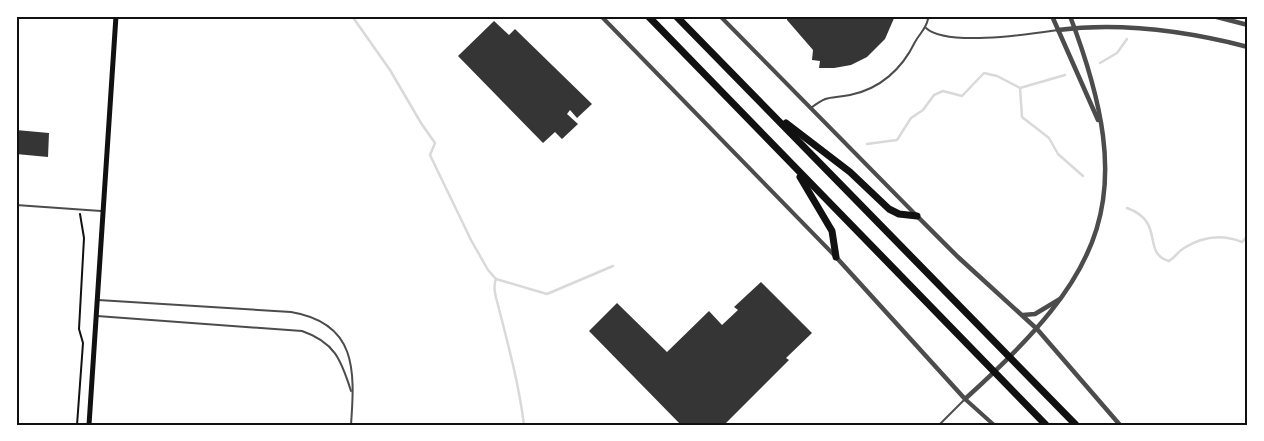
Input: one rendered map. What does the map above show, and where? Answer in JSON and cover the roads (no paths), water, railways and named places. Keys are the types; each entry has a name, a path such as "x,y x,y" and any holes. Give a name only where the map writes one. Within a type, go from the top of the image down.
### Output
{"highway":[{"path":"648,16 1046,425"},
{"path":"676,16 1076,425"},
{"path":"765,108 850,172 889,209 899,214 917,216"},
{"path":"794,166 832,231 836,257"}],"main road":[{"path":"89,425 116,16"}],"street":[{"path":"601,16 836,257 965,399 994,425"},
{"path":"720,16 958,257 1037,329 1120,425"},
{"path":"1052,16 1101,128"},
{"path":"965,399 1037,329 1063,297 1088,257 1100,222 1106,190 1107,171 1101,128 1092,80 1070,16"},
{"path":"1213,16 1248,25"},
{"path":"1058,30 1121,27 1160,30 1248,47"},
{"path":"1023,315 1035,314 1063,297"}],"lane":[{"path":"810,109 828,97 848,96 864,92 881,82 906,60 917,38 926,28 928,19 932,16"},
{"path":"926,28 933,34 946,36 1006,37 1058,30"},
{"path":"16,205 104,211"},
{"path":"98,300 290,312 310,316 335,332 349,351 353,395 350,425"},
{"path":"96,316 302,331 320,338 335,352 344,368 353,395"},
{"path":"939,425 965,399"}],"waterway":[{"path":"352,16 390,70 435,143 430,155 471,240 488,270 496,279"},
{"path":"1100,63 1117,53 1127,39"},
{"path":"867,144 897,140 911,118 923,110 934,95 943,91 962,96 984,73 997,76 1020,88 1022,117 1049,138 1058,154 1083,176"},
{"path":"1020,88 1065,75"},
{"path":"1127,208 1139,214 1146,221 1156,251 1161,257 1169,261 1184,248 1198,241 1220,237 1242,242 1248,236"},
{"path":"496,279 547,294 613,266"},
{"path":"496,279 495,294 513,367 524,425"}]}
